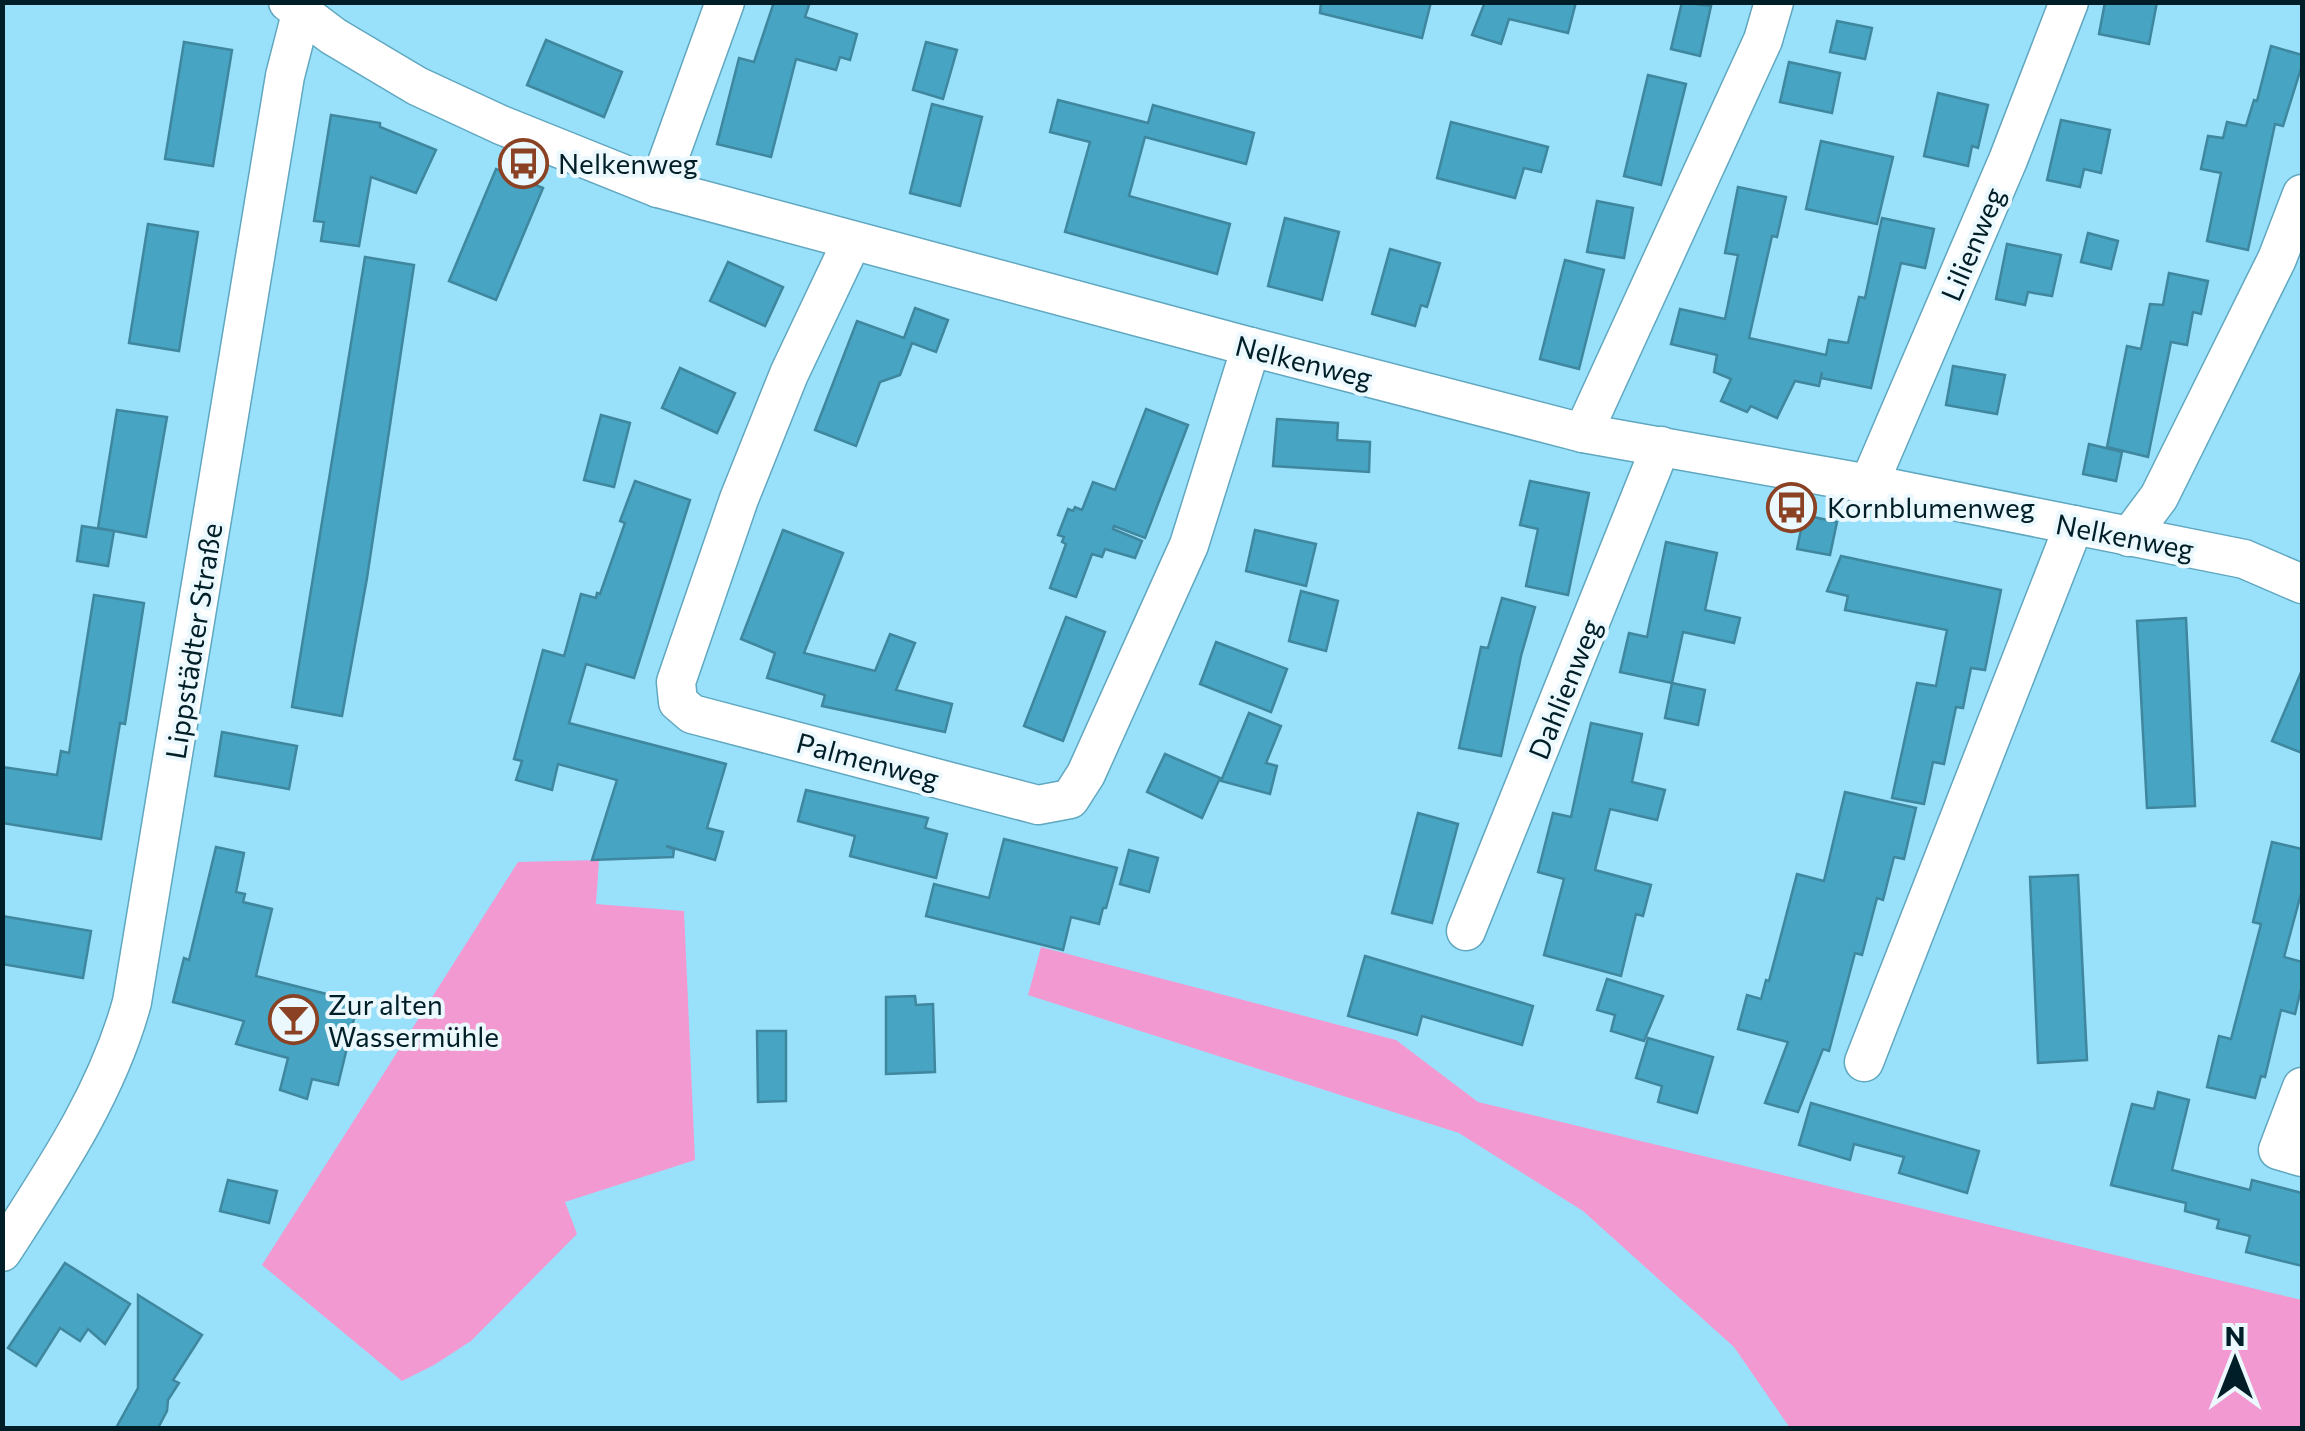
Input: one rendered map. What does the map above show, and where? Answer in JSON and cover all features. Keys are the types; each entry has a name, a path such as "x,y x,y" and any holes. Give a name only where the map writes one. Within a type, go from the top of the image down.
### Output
{"street":[{"path":"658,188 725,2"},
{"path":"1583,432 1763,40 1774,2"},
{"name":"Lilienweg","path":"1869,484 2008,160 2069,2"},
{"name":"Nelkenweg","path":"298,5 362,55 443,99 658,188 1252,348 1583,432 1869,484 2244,560 2302,584"},
{"name":"Lippstädter Straße","path":"2,1252 60,1162 100,1089 132,1002 298,5"},
{"path":"2129,536 2159,497 2277,259 2302,194"},
{"name":"Palmenweg","path":"852,241 789,374 746,482 676,682 678,702 692,714 1038,805 1070,799 1086,774 1189,545 1252,348"},
{"name":"Dahlienweg","path":"1466,931 1661,446"},
{"path":"1864,1062 2074,525"},
{"path":"2302,1087 2278,1150 2302,1156"}],"shaded area":[{"path":"599,860 596,904 684,911 695,1160 565,1202 577,1234 471,1341 402,1381 262,1265 518,862"},
{"path":"1041,947 1396,1040 1478,1102 2302,1300 2302,1428 1790,1428 1734,1347 1583,1211 1459,1133 1028,995"}],"building":[{"path":"774,2 810,2 805,17 857,34 850,60 840,57 836,70 796,59 771,157 717,144 739,58 754,62"},
{"path":"1321,2 1431,2 1422,38 1320,13"},
{"path":"1485,2 1576,2 1568,33 1509,19 1501,44 1472,35"},
{"path":"1682,2 1711,6 1700,56 1671,49"},
{"path":"2105,2 2157,2 2149,44 2099,34"},
{"path":"1837,21 1872,28 1865,59 1830,52"},
{"path":"546,40 622,72 604,117 527,85"},
{"path":"184,42 232,50 213,166 165,159"},
{"path":"926,42 957,50 943,99 913,90"},
{"path":"2271,46 2302,55 2302,65 2283,126 2275,124 2248,250 2207,241 2221,173 2201,169 2208,136 2223,138 2227,122 2246,126 2254,100 2257,101"},
{"path":"1789,62 1840,73 1832,113 1780,102"},
{"path":"1648,75 1686,84 1661,185 1624,176"},
{"path":"1938,93 1988,105 1978,148 1972,146 1968,166 1924,156"},
{"path":"1058,100 1148,123 1153,105 1254,133 1246,164 1145,137 1129,196 1230,224 1217,274 1065,232 1090,142 1050,132"},
{"path":"932,104 982,117 960,206 910,193"},
{"path":"331,115 380,123 380,127 436,150 416,193 371,177 359,246 321,241 324,222 314,221"},
{"path":"2061,120 2110,130 2101,173 2084,169 2080,187 2047,180"},
{"path":"1451,122 1548,147 1541,172 1524,168 1515,198 1437,178"},
{"path":"1821,141 1893,157 1877,224 1806,209"},
{"path":"496,169 543,188 496,300 449,281"},
{"path":"1738,187 1786,197 1777,237 1772,236 1749,338 1826,355 1829,340 1848,343 1859,297 1865,298 1882,218 1934,229 1925,268 1901,263 1871,388 1821,378 1822,372 1819,386 1795,381 1777,418 1751,406 1747,412 1721,401 1731,379 1714,372 1717,355 1671,344 1680,309 1725,319 1738,255 1725,253"},
{"path":"1597,201 1633,208 1624,258 1587,252"},
{"path":"1285,218 1339,232 1322,300 1268,286"},
{"path":"148,224 198,232 179,351 129,343"},
{"path":"2088,233 2118,241 2111,269 2081,262"},
{"path":"2007,244 2061,255 2052,296 2028,292 2025,305 1996,299"},
{"path":"1390,249 1440,263 1427,307 1421,305 1415,326 1372,314"},
{"path":"365,257 414,265 342,716 292,707"},
{"path":"1565,260 1604,270 1579,369 1540,359"},
{"path":"728,262 783,287 765,326 710,301"},
{"path":"2169,273 2208,281 2201,314 2193,312 2187,345 2171,342 2148,457 2107,447 2127,346 2141,349 2150,304 2163,305"},
{"path":"915,308 948,320 936,352 912,343 900,375 880,382 856,446 815,430 857,321 904,338"},
{"path":"1953,366 2005,375 1997,414 1946,405"},
{"path":"680,368 735,393 717,433 662,408"},
{"path":"1146,409 1188,425 1145,538 1114,526 1113,529 1142,541 1135,558 1105,549 1102,557 1092,554 1076,597 1050,588 1066,544 1062,542 1064,537 1058,535 1068,509 1082,510 1093,482 1115,490"},
{"path":"117,410 167,417 146,537 98,528"},
{"path":"601,415 630,423 614,487 584,480"},
{"path":"1277,419 1338,423 1337,440 1370,442 1369,472 1273,466"},
{"path":"2089,444 2122,452 2116,481 2083,474"},
{"path":"635,481 690,500 634,678 586,664 569,723 726,764 707,828 723,832 715,860 666,846 674,849 673,857 592,860 617,780 558,764 552,790 516,780 522,761 514,759 543,650 564,656 581,594 596,598 600,594"},
{"path":"1530,481 1589,493 1568,595 1526,586 1538,529 1520,525"},
{"path":"1804,515 1837,522 1830,555 1797,549"},
{"path":"82,526 114,531 108,566 77,561"},
{"path":"783,530 843,553 804,653 875,671 890,634 915,643 896,690 952,704 945,732 822,706 825,695 767,678 775,653 741,639"},
{"path":"1255,530 1316,544 1306,586 1246,571"},
{"path":"1666,542 1717,553 1705,610 1740,618 1734,643 1683,632 1672,683 1620,672 1629,633 1647,637"},
{"path":"1841,556 2001,590 1985,670 1971,668 1963,708 1956,707 1944,764 1933,762 1924,804 1892,798 1917,683 1936,686 1947,630 1845,610 1848,596 1827,591"},
{"path":"1301,591 1338,601 1326,651 1289,641"},
{"path":"94,595 144,603 101,839 2,823 2,767 57,775 61,751 69,753"},
{"path":"1502,598 1535,607 1501,756 1459,748 1481,647 1488,648"},
{"path":"1066,617 1105,632 1063,741 1024,726"},
{"path":"2186,618 2195,806 2147,808 2137,621"},
{"path":"1216,642 1287,669 1271,712 1200,684"},
{"path":"2302,670 2302,753 2272,741"},
{"path":"1672,683 1705,690 1698,725 1665,718"},
{"path":"1249,713 1281,726 1266,763 1277,766 1270,794 1221,781"},
{"path":"1591,723 1642,734 1632,782 1665,790 1657,820 1610,809 1595,870 1651,885 1643,916 1636,914 1621,976 1544,955 1564,879 1538,872 1553,813 1571,817"},
{"path":"222,732 297,746 289,789 215,776"},
{"path":"1165,754 1220,778 1202,818 1147,792"},
{"path":"806,790 928,818 925,828 947,834 936,878 850,856 855,836 798,821"},
{"path":"1845,792 1916,808 1904,859 1894,857 1883,900 1877,898 1862,955 1855,953 1829,1051 1823,1049 1798,1112 1765,1103 1788,1042 1738,1029 1747,995 1761,999 1766,980 1769,981 1797,874 1824,881"},
{"path":"1418,813 1458,824 1432,923 1392,913"},
{"path":"1004,839 1117,868 1099,924 1071,917 1063,950 926,916 934,884 989,898"},
{"path":"2272,842 2302,849 2302,890 2284,957 2302,962 2302,985 2295,1014 2281,1010 2265,1077 2261,1076 2255,1098 2207,1087 2219,1036 2231,1039 2261,924 2253,922"},
{"path":"216,847 244,853 236,892 245,894 243,902 272,909 256,976 358,1002 338,1085 312,1079 307,1099 280,1090 288,1058 236,1044 244,1021 173,1002 184,958 189,960"},
{"path":"1129,850 1158,858 1149,892 1120,884"},
{"path":"2078,875 2087,1060 2038,1063 2030,877"},
{"path":"2,916 91,931 83,978 2,964"},
{"path":"1365,956 1533,1006 1522,1045 1422,1016 1417,1035 1348,1016"},
{"path":"1607,979 1663,996 1644,1041 1611,1031 1615,1015 1597,1010"},
{"path":"915,996 916,1005 933,1004 935,1072 886,1074 886,997"},
{"path":"757,1031 786,1031 786,1101 758,1102"},
{"path":"1648,1038 1713,1057 1697,1113 1658,1102 1662,1086 1636,1078"},
{"path":"2158,1092 2189,1100 2172,1170 2250,1190 2252,1180 2302,1193 2302,1266 2246,1252 2250,1236 2217,1228 2219,1220 2185,1211 2186,1203 2111,1185 2132,1104 2154,1109"},
{"path":"1811,1103 1979,1151 1967,1193 1899,1173 1904,1157 1854,1144 1850,1160 1799,1145"},
{"path":"228,1180 277,1191 269,1223 220,1211"},
{"path":"65,1263 130,1304 105,1344 88,1329 80,1341 60,1328 36,1366 8,1348"},
{"path":"138,1295 202,1335 173,1380 179,1383 158,1428 116,1428 138,1388"}],"place":[{"name":"Nelkenweg","path":"523,163"},
{"name":"Kornblumenweg","path":"1792,507"},
{"name":"Zur alten Wassermühle","path":"293,1020"}]}
